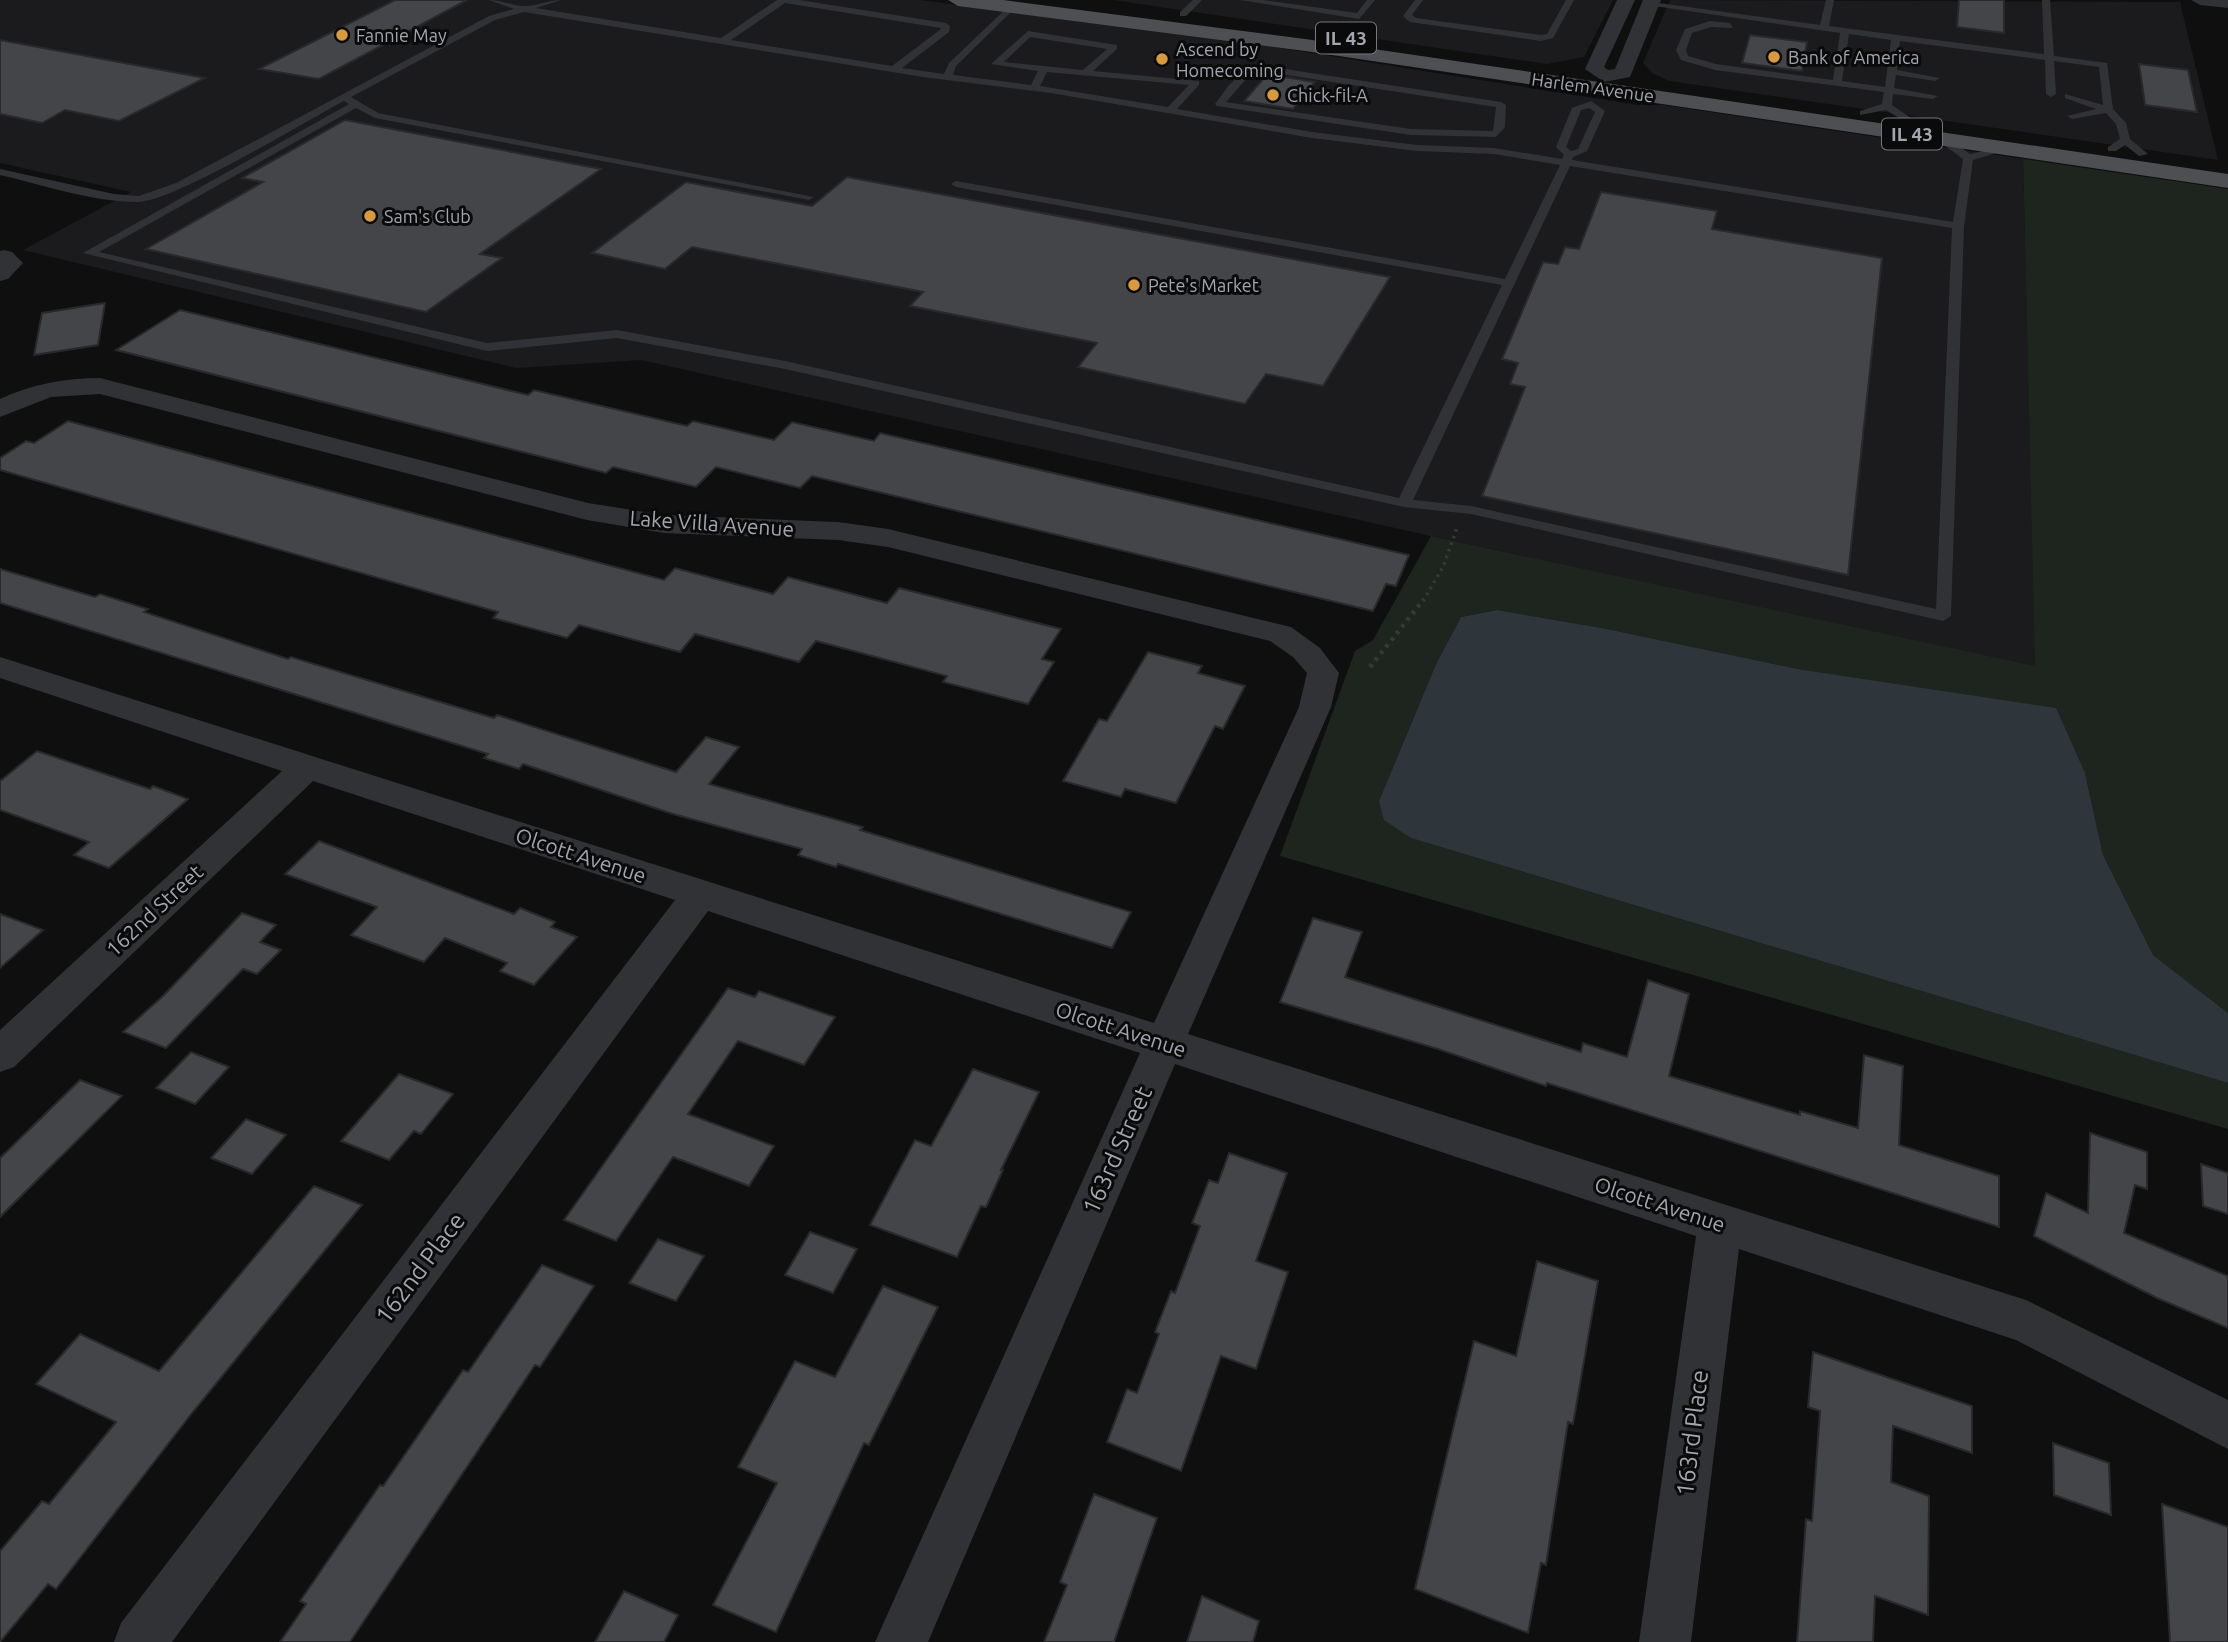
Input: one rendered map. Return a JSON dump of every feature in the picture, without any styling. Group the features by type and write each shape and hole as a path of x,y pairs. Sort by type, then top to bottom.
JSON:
{"main road":[{"name":"Harlem Avenue","path":"958,0 1305,45 2228,181"},
{"name":"Harlem Avenue","path":"1089,0 1191,7 1597,89 1864,113 2119,145 2143,154 2228,166"}],"street":[{"path":"1624,3 1594,69 1597,89 1623,73 1650,5"},
{"name":"Lake Villa Avenue","path":"0,409 29,395 64,385 100,386 587,511 664,524 838,531 888,538 1280,634 1301,645 1314,659"},
{"name":"163rd Street","path":"901,1642 1315,707 1323,673 1314,659"},
{"name":"Olcott Avenue","path":"0,667 2026,1322 2228,1426"},
{"name":"162nd Street","path":"0,1055 309,765"},
{"name":"162nd Place","path":"140,1642 700,894"},
{"name":"163rd Place","path":"1665,1642 1720,1223"}],"lane":[{"path":"493,0 523,9 1324,136 1417,148 1494,151 1567,159 1958,226"},
{"path":"0,172 114,197 140,199 180,185 492,18 557,0"},
{"path":"723,41 782,0 946,26 946,30 894,69"},
{"path":"1244,0 1359,16 1371,0"},
{"path":"1419,0 1407,16 1413,20 1541,38 1550,36 1570,0"},
{"path":"1825,28 1830,0"},
{"path":"2046,0 2051,93"},
{"path":"1624,3 1825,28 1844,36"},
{"path":"948,76 952,65 1012,7"},
{"path":"1933,96 1715,67 1684,58 1681,50 1688,31 1710,24 1844,36 1896,37 2104,65 2108,110"},
{"path":"1085,73 1114,47 1028,34 996,64 1085,73 1196,83 1170,111"},
{"path":"1837,84 1844,36"},
{"path":"1887,106 1896,37"},
{"path":"1252,67 1501,105 1500,127 1496,134 1411,132 1220,104 1252,67"},
{"path":"1034,88 1044,69"},
{"path":"1892,72 1935,78"},
{"path":"1567,159 1561,147 1577,108 1597,89"},
{"path":"1404,503 1567,159 1582,151 1600,111 1597,89"},
{"path":"2068,96 2108,110 2121,123 2119,145"},
{"path":"344,97 375,115 808,197"},
{"path":"356,104 89,253 487,347 617,334 785,365 1404,503 1462,509 1943,616 1958,226 1968,158"},
{"path":"1864,113 1887,106"},
{"path":"1887,106 1907,120"},
{"path":"2072,116 2108,110"},
{"path":"1942,139 1968,158"},
{"path":"1968,158 2002,148"},
{"path":"956,184 1510,283"}],"path":[{"path":"1370,667 1423,605 1450,558 1462,509"}],"shaded area":[{"path":"0,0 920,0 1223,39 1637,105 1663,105 2023,159 2036,667 641,360 516,368 23,250 131,192 0,163"},
{"path":"1113,0 1613,0 1584,57 1547,64"},
{"path":"1670,0 2180,2 2218,160 1669,81 1652,73 1643,63"},
{"path":"2023,159 2228,189 2228,1013 2153,955 2103,855 2085,773 1803,670 1602,628 1497,610 1461,617 1436,664 1379,801 1411,838 2228,1083 2228,1129 1280,856 1355,651 1373,640 1431,536 2035,666"},
{"path":"1497,610 1602,628 1803,670 2056,708 2085,773 2103,855 2153,955 2228,1013 2228,1083 1411,838 1384,820 1379,801 1436,664 1461,617"}],"building":[{"path":"395,0 467,0 319,79 259,69"},
{"path":"1959,0 2004,0 2004,33 1957,27"},
{"name":"Bank of America","path":"1750,35 1807,42 1802,71 1742,63"},
{"path":"0,40 205,78 119,121 65,110 42,123 0,114"},
{"path":"2139,64 2188,70 2197,112 2145,105"},
{"name":"Chick-fil-A","path":"1272,75 1315,82 1293,109 1244,101 1264,78"},
{"name":"Sam's Club","path":"345,120 601,169 480,254 502,258 426,312 146,249 263,182 242,178"},
{"name":"Pete's Market","path":"847,177 1390,277 1323,386 1266,374 1245,404 1078,367 1097,343 910,306 923,292 692,247 665,269 592,253 686,182 812,206"},
{"path":"1601,192 1717,211 1712,229 1882,258 1848,575 1482,496 1525,387 1510,384 1518,363 1502,359 1543,262 1558,264 1565,247 1579,249"},
{"path":"105,303 98,345 34,355 42,313"},
{"path":"180,310 528,395 534,390 687,426 693,421 774,440 792,422 874,441 880,433 1409,555 1396,586 1386,584 1373,611 812,476 800,488 716,467 696,487 613,467 606,473 116,350"},
{"path":"68,421 664,580 675,568 773,594 788,577 887,603 899,588 1061,629 1042,659 1054,662 1028,704 943,682 947,676 816,641 799,662 695,634 680,652 579,625 567,638 493,618 498,612 0,470 0,458 26,441 34,443"},
{"path":"0,569 95,597 100,594 148,609 144,612 288,659 291,657 494,718 497,715 676,772 706,737 739,747 709,784 863,827 860,830 1131,912 1112,948 838,864 836,867 798,855 802,849 673,814 523,764 519,769 484,758 488,754 0,603"},
{"path":"1148,652 1202,666 1198,673 1245,686 1223,729 1215,726 1176,803 1125,789 1121,797 1063,781 1099,719 1107,721"},
{"path":"37,751 188,799 109,868 74,855 89,842 0,810 0,781"},
{"path":"319,841 514,914 520,908 555,922 551,927 577,937 534,985 500,971 507,963 445,938 424,962 351,935 377,907 285,874"},
{"path":"242,913 276,925 260,942 281,950 257,974 243,969 166,1048 123,1032 164,995"},
{"path":"0,914 43,930 0,968"},
{"path":"1313,918 1362,932 1345,977 1581,1052 1583,1043 1627,1057 1648,980 1689,994 1669,1076 1800,1115 1800,1111 1858,1128 1864,1055 1903,1066 1899,1145 1999,1176 1999,1227 1547,1083 1546,1086 1438,1049 1280,1002"},
{"path":"728,988 755,997 759,991 835,1017 804,1065 738,1041 688,1114 774,1146 749,1186 673,1157 616,1241 564,1220"},
{"path":"191,1052 229,1067 195,1104 156,1088"},
{"path":"973,1069 1039,1092 986,1207 981,1206 957,1257 870,1225 915,1140 931,1146"},
{"path":"399,1074 453,1094 421,1134 414,1131 389,1160 341,1141"},
{"path":"80,1080 122,1096 0,1217 0,1158"},
{"path":"246,1119 286,1135 252,1174 211,1158"},
{"path":"2090,1133 2147,1152 2147,1189 2135,1185 2124,1233 2228,1276 2228,1328 2157,1298 2034,1236 2046,1193 2088,1213"},
{"path":"1229,1153 1287,1173 1256,1261 1288,1272 1256,1369 1221,1356 1181,1471 1107,1442 1127,1389 1137,1393 1159,1334 1155,1332 1171,1291 1175,1293 1200,1226 1192,1223 1209,1180 1218,1183"},
{"path":"2201,1164 2228,1173 2228,1214 2203,1206"},
{"path":"314,1186 362,1205 192,1413 56,1589 48,1584 0,1642 0,1551 42,1501 49,1504 116,1422 36,1384 80,1334 159,1371"},
{"path":"810,1232 857,1249 833,1293 785,1275"},
{"path":"658,1239 704,1256 676,1301 629,1283"},
{"path":"1537,1261 1598,1281 1573,1424 1568,1422 1546,1565 1541,1563 1528,1633 1415,1589 1474,1341 1516,1356"},
{"path":"542,1265 594,1286 540,1367 535,1365 350,1642 280,1642 306,1604 300,1601 380,1485 383,1486 463,1370 468,1372"},
{"path":"883,1286 938,1307 869,1445 864,1443 776,1632 713,1605 777,1483 738,1467 795,1361 835,1377"},
{"path":"1813,1352 1972,1406 1972,1453 1893,1426 1891,1482 1929,1496 1928,1615 1875,1596 1873,1642 1797,1642 1806,1519 1812,1521 1820,1411 1808,1407"},
{"path":"2053,1443 2109,1463 2111,1515 2054,1495"},
{"path":"1094,1494 1157,1518 1114,1642 1044,1642 1067,1585 1060,1582"},
{"path":"2162,1504 2228,1527 2228,1642 2170,1642"},
{"path":"624,1591 678,1615 664,1642 595,1642"},
{"path":"1202,1596 1259,1621 1253,1642 1187,1642"}],"place":[{"name":"Fannie May","path":"342,35"},
{"name":"Bank of America","path":"1774,57"},
{"name":"Ascend by Homecoming","path":"1162,59"},
{"name":"Chick-fil-A","path":"1273,95"},
{"name":"Sam's Club","path":"370,216"},
{"name":"Pete's Market","path":"1134,285"}]}
